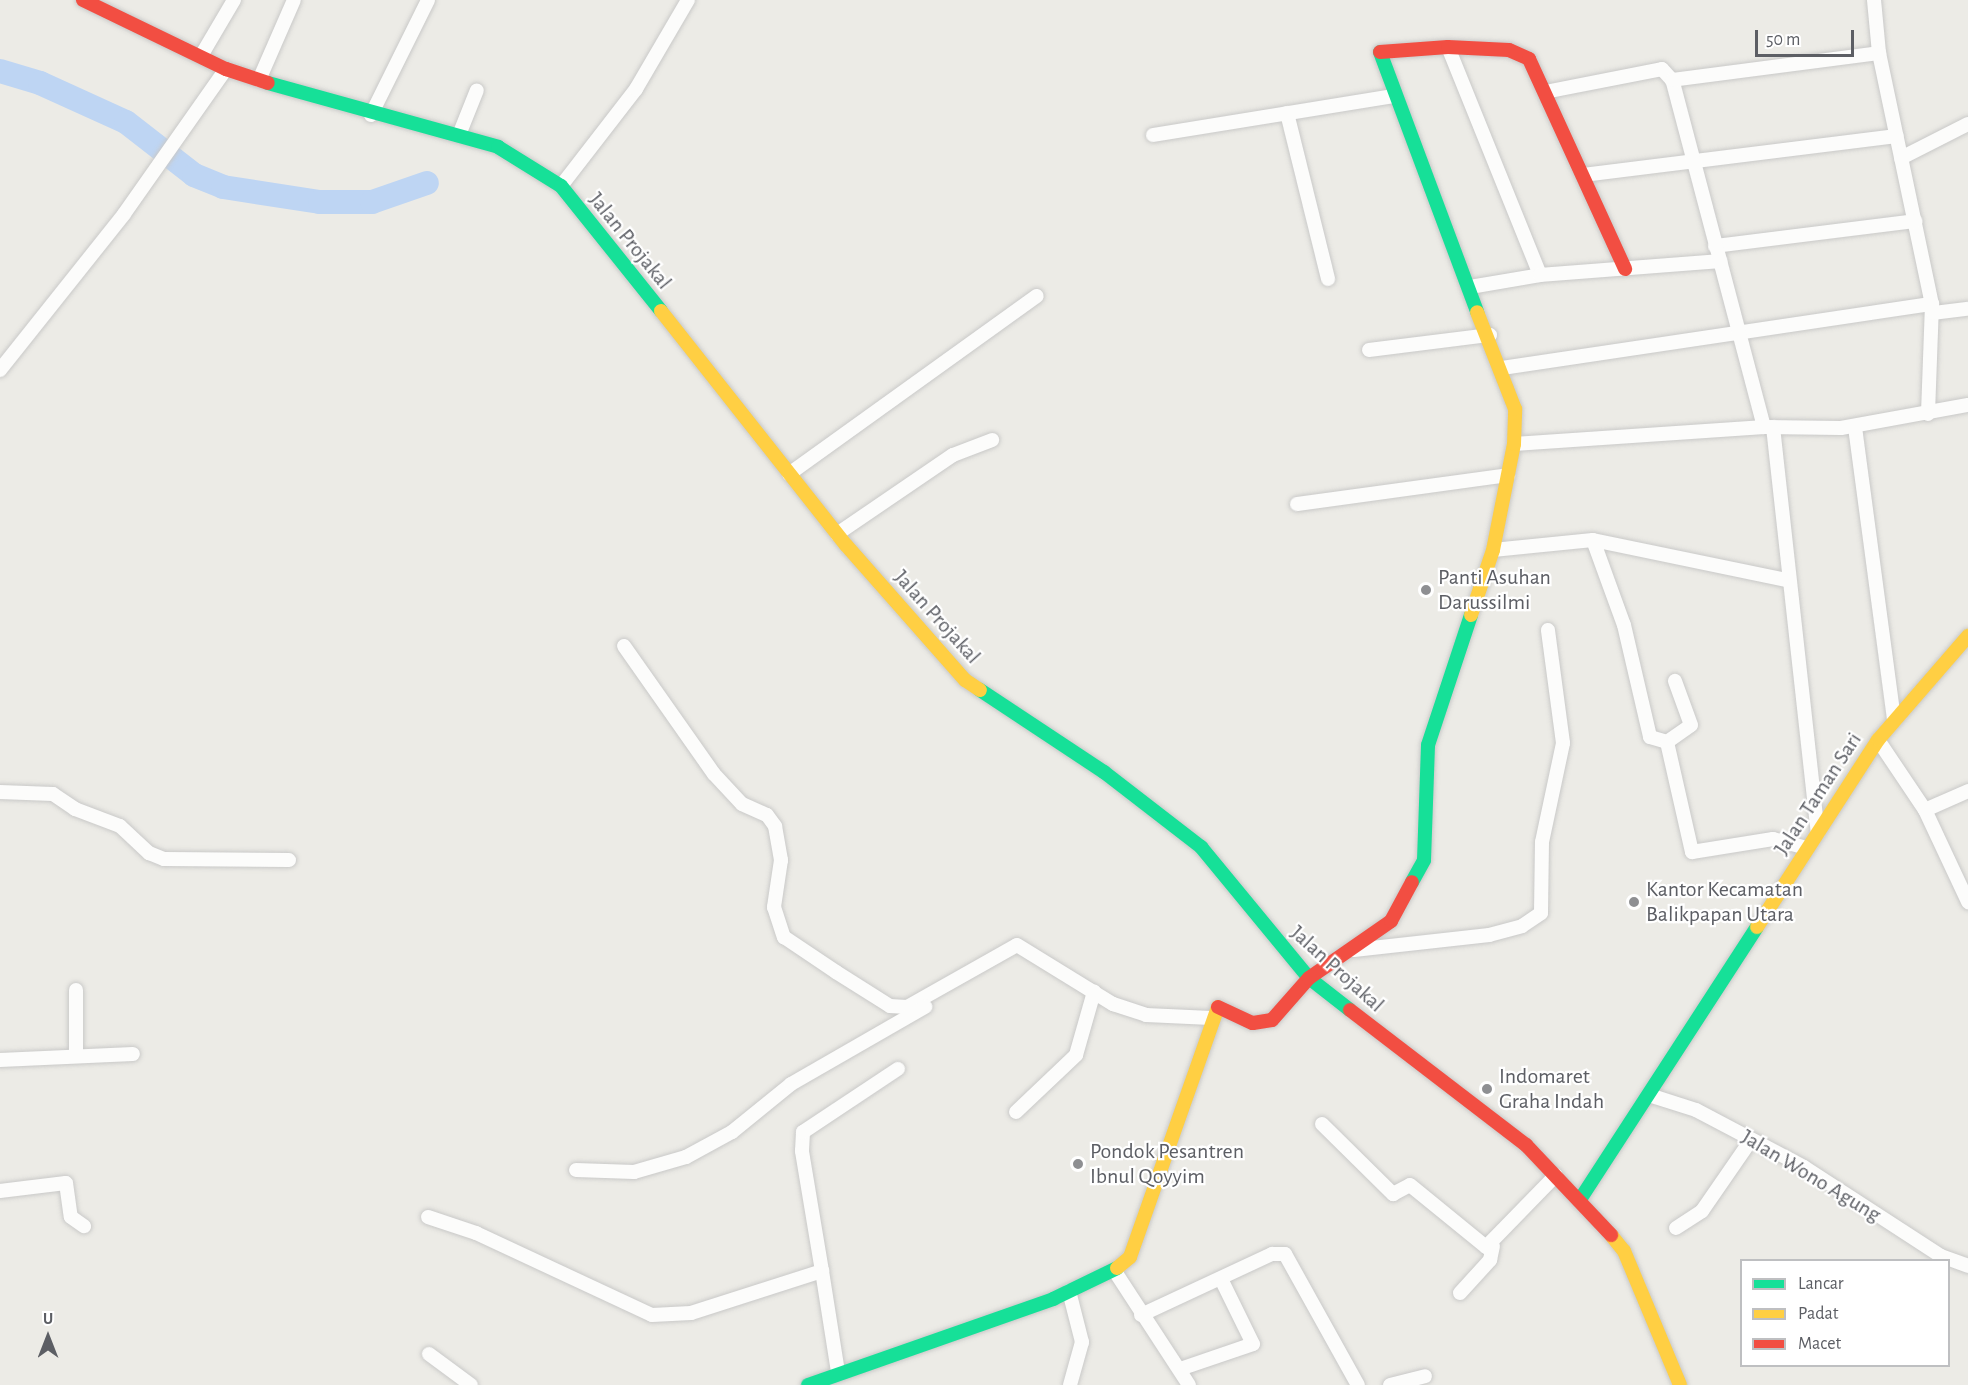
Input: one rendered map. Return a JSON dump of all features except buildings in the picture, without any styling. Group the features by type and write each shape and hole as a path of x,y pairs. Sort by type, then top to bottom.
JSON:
{"street":[{"name":"Jalan Projakal","path":"83,0 226,69 371,115 459,135 538,167 561,186 837,534 965,680 1113,779 1201,847 1269,936 1309,978 1526,1145 1581,1198 1624,1251 1678,1383"},
{"path":"201,56 234,0"},
{"path":"259,80 294,0"},
{"path":"371,115 428,0"},
{"path":"561,186 636,89 688,0"},
{"path":"1874,0 1879,53 1932,309 1928,414"},
{"path":"1448,47 1540,275"},
{"path":"807,1385 838,1372 974,1329 1069,1291 1114,1270 1138,1241 1211,1018 1219,1005 1253,1023 1272,1020 1309,978 1354,950 1391,921 1424,860 1428,745 1493,550 1514,444 1515,409 1490,335 1377,56 1380,51 1448,47 1518,52 1529,59 1625,269"},
{"path":"1672,80 1879,53"},
{"path":"0,370 162,160 226,69"},
{"path":"1545,92 1662,69 1672,80 1715,246 1769,427 1818,833"},
{"path":"459,135 477,90"},
{"path":"1153,135 1393,96"},
{"path":"1287,113 1328,279"},
{"path":"1901,158 1968,124"},
{"path":"1583,176 1897,136"},
{"path":"1715,246 1915,221"},
{"path":"1470,287 1540,275 1720,261"},
{"path":"789,474 1037,296"},
{"path":"1502,368 1932,309 1968,309"},
{"path":"1368,350 1490,335"},
{"path":"1514,444 1769,427 1855,427 1968,405"},
{"path":"1855,427 1894,720"},
{"path":"837,534 952,455 992,440"},
{"path":"1297,504 1508,475"},
{"path":"1493,550 1593,540 1787,580"},
{"path":"1593,540 1624,625 1650,737 1667,742"},
{"path":"1354,950 1489,935 1522,926 1541,913 1542,842 1563,743 1548,630"},
{"name":"Jalan Taman Sari","path":"1581,1198 1878,740 1968,636"},
{"path":"624,646 714,774 742,804 767,816 775,826 781,860 774,907 784,938 890,1006 907,1007 959,981 1017,945 1094,992 1146,1015 1211,1018"},
{"path":"1667,742 1691,725 1675,681"},
{"path":"1878,740 1924,810 1968,902"},
{"path":"1667,742 1692,852 1773,839 1806,848"},
{"path":"1924,810 1968,791"},
{"path":"0,792 53,794 75,809 120,826 149,853 164,859 289,860"},
{"path":"576,1170 633,1172 699,1150 732,1132 791,1084 948,994 959,981"},
{"path":"76,990 76,1054"},
{"path":"1016,1112 1076,1055 1094,992"},
{"path":"0,1060 76,1054 133,1054"},
{"path":"838,1372 801,1151 803,1132 898,1069"},
{"name":"Jalan Wono Agung","path":"1649,1095 1696,1110 1751,1140 1949,1259"},
{"path":"1322,1124 1393,1194 1410,1185 1480,1245 1493,1246"},
{"path":"1676,1228 1702,1211 1751,1140"},
{"path":"1460,1293 1490,1260 1493,1246 1556,1175"},
{"path":"0,1191 66,1183 71,1216 84,1226"},
{"path":"428,1217 476,1233 652,1315 691,1313 822,1271"},
{"path":"1141,1315 1222,1281 1272,1254 1285,1254 1358,1385"},
{"name":"Jalan Wono Agung","path":"1950,1259 1968,1266"},
{"path":"1114,1270 1141,1315 1189,1385"},
{"path":"1180,1369 1253,1344 1222,1281"},
{"path":"1069,1291 1082,1342 1070,1385"},
{"path":"429,1354 471,1385"},
{"path":"1399,1384 1425,1376"}],"waterway":[{"path":"0,71 40,83 126,122 194,175 223,187 320,202 372,202 427,183"}],"traffic: fast":[{"path":"1380,52 1477,312"},
{"path":"268,83 498,147 561,186 661,311"},
{"path":"1412,882 1424,860 1428,745 1471,615"},
{"path":"980,690 1104,772 1201,847 1309,978 1350,1010"},
{"path":"1581,1198 1757,927"},
{"path":"808,1385 1053,1299 1117,1268"}],"traffic: slow":[{"path":"661,311 846,545 965,680 980,690"},
{"path":"1471,615 1493,550 1514,444 1515,409 1477,312"},
{"path":"1757,927 1878,740 1968,636"},
{"path":"1117,1268 1130,1257 1218,1007"},
{"path":"1611,1235 1624,1251 1680,1385"}],"traffic: jam":[{"path":"83,0 226,69 268,83"},
{"path":"1380,52 1448,47 1509,50 1529,59 1625,269"},
{"path":"1218,1007 1253,1023 1272,1020 1309,978 1391,921 1412,882"},
{"path":"1350,1010 1526,1145 1611,1235"}],"place":[{"name":"Panti Asuhan Darussilmi","path":"1426,590"},
{"name":"Kantor Kecamatan Balikpapan Utara","path":"1634,902"},
{"name":"Indomaret Graha Indah","path":"1487,1089"},
{"name":"Pondok Pesantren Ibnul Qoyyim","path":"1078,1164"}]}
